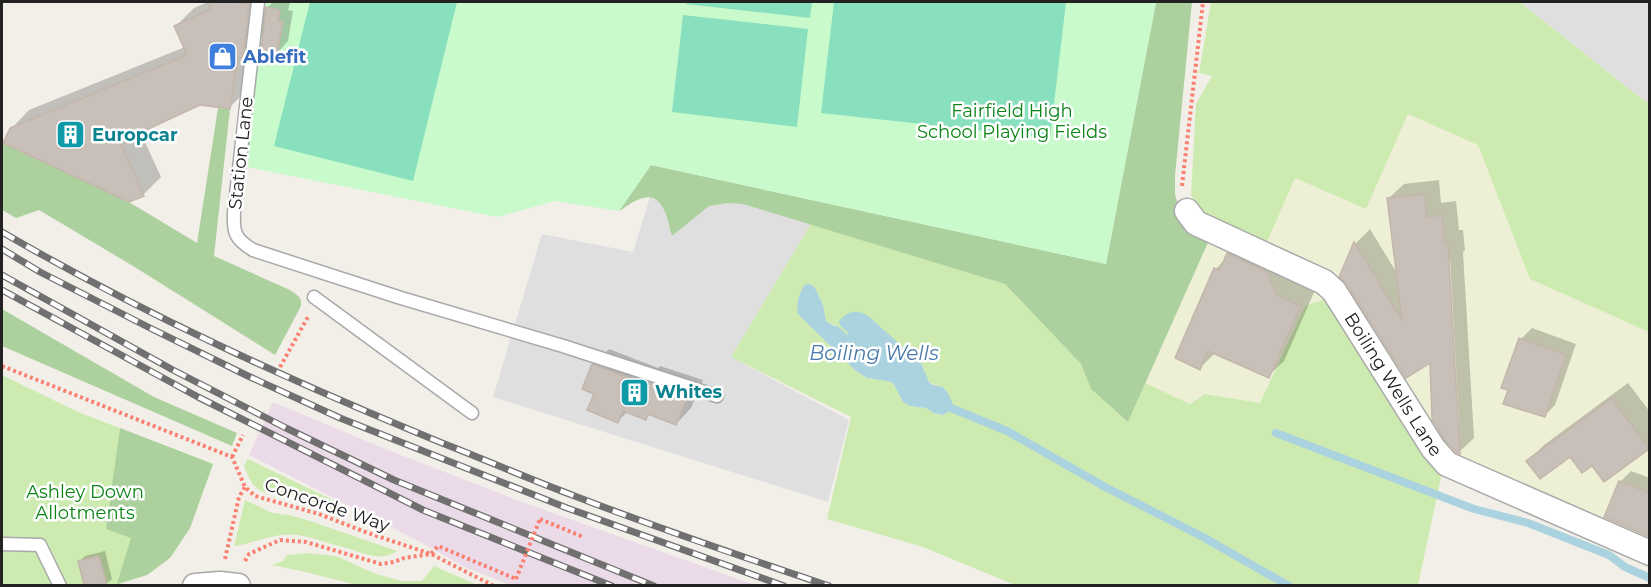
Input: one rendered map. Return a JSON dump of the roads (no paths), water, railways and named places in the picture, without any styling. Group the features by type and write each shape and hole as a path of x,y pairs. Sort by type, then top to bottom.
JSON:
{"street":[{"name":"Boiling Wells Lane","path":"1187,211 1196,223 1324,282 1334,291 1433,448 1448,464 1650,553"},
{"path":"195,585 234,585"}],"lane":[{"name":"Station Lane","path":"258,2 234,230 241,242 253,250 401,298 563,346 717,396"},
{"path":"314,297 472,414"},
{"path":"2,543 40,546 60,585"}],"water":[{"name":"Boiling Wells","path":"810,284 815,288 823,305 826,321 839,327 847,335 848,333 840,325 839,321 842,318 855,312 867,315 921,363 929,382 943,387 949,395 953,405 948,412 943,415 926,408 910,406 903,402 893,383 867,378 855,370 798,314 801,292 804,285"}],"waterway":[{"path":"951,408 1007,431 1105,487 1203,537 1289,586"},
{"path":"1276,433 1474,509 1528,523 1609,555 1625,567 1650,578"}],"railway":[{"path":"2,232 109,291 218,345 386,419 540,483 700,542 829,586"},
{"path":"2,249 40,272 150,328 340,418 567,508 784,586"},
{"path":"2,275 173,370 394,480 654,586"},
{"path":"2,290 198,397 423,510 612,586"}],"place":[{"name":"Ablefit","path":"222,57"},
{"name":"Europcar","path":"71,135"},
{"name":"Whites","path":"634,392"}],"park label":[{"name":"Fairfield High School Playing Fields","path":"1012,121"},
{"name":"Ashley Down Allotments","path":"85,502"}]}
